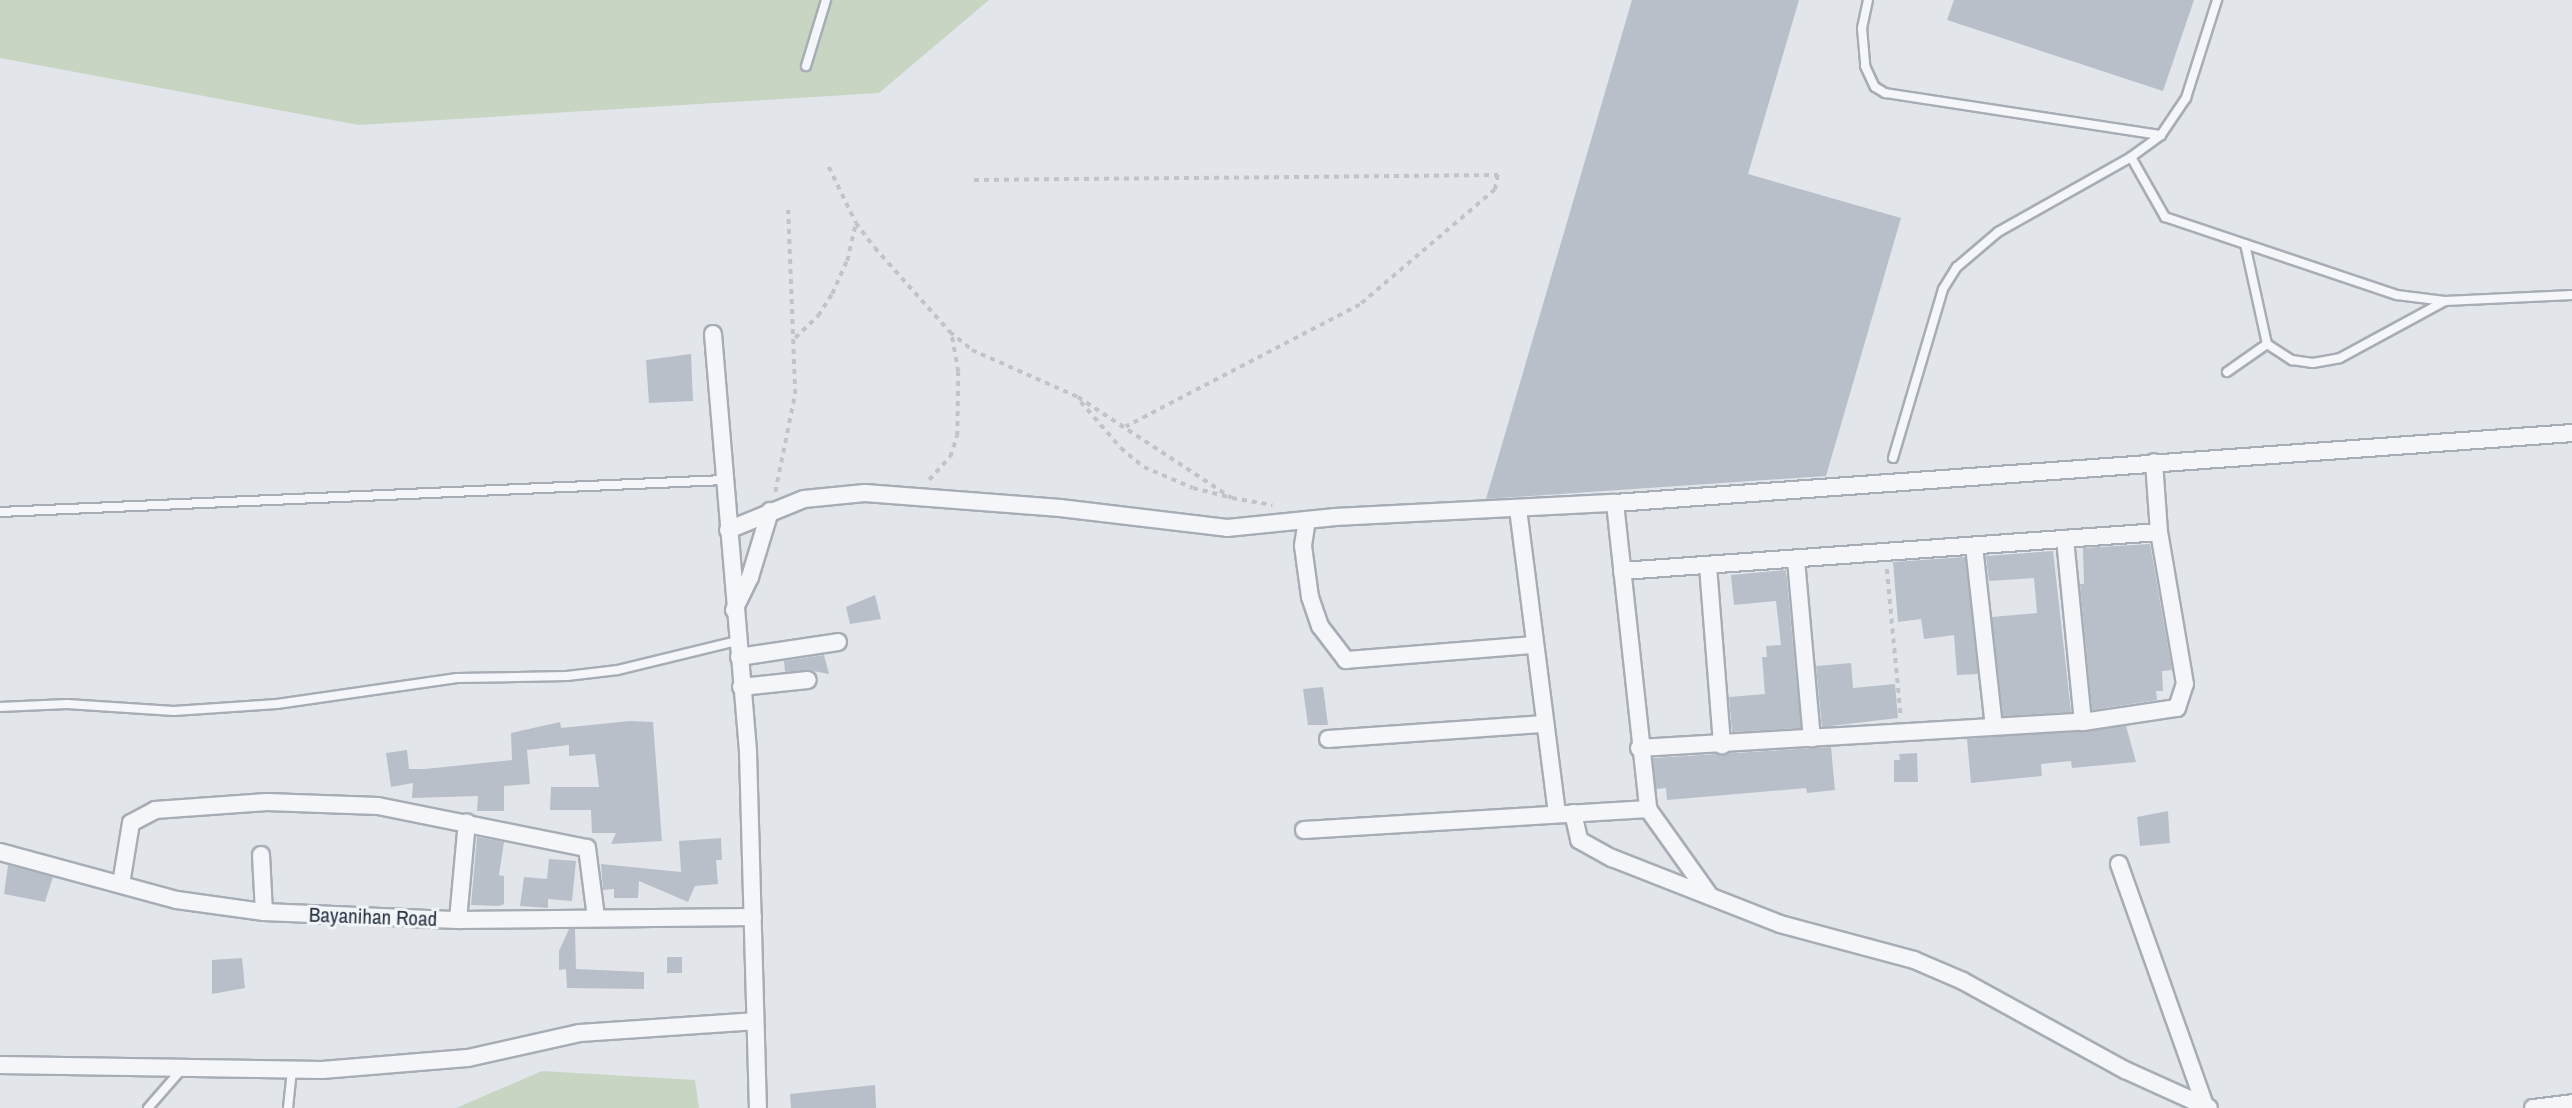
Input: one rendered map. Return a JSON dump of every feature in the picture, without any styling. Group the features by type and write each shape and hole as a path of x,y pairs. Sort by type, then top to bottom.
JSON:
{"street":[{"path":"713,334 741,687 753,917 758,1108"},
{"path":"727,530 770,511 833,494 908,494 1060,508 1197,527 1251,527 1307,520 1615,503 2572,433"},
{"path":"1639,748 1722,745 1902,730 2083,722 2160,713 2177,708 2183,702 2185,684 2159,532 2154,462"},
{"path":"1615,503 1639,748 1648,809 1707,893"},
{"path":"1518,509 1532,645 1544,724 1565,813 1583,844 1780,924 1914,960 1963,981 2125,1070 2207,1107"},
{"path":"734,610 750,577 770,511"},
{"path":"1307,520 1304,554 1310,597 1320,626 1346,660 1532,645"},
{"path":"1622,571 2159,532"},
{"path":"2065,539 2083,722"},
{"path":"1974,546 1994,726"},
{"path":"1796,560 1812,738"},
{"path":"1708,566 1722,745"},
{"path":"738,649 838,642"},
{"path":"741,687 808,680"},
{"path":"1328,739 1544,724"},
{"path":"121,884 131,823 155,810 299,802 378,806 587,848 596,917"},
{"path":"1304,830 1648,809"},
{"path":"458,920 467,822"},
{"name":"Bayanihan Road","path":"0,852 177,900 264,912 458,920 753,917"},
{"path":"261,855 264,912"},
{"path":"2119,864 2207,1107"},
{"path":"0,1065 292,1071 468,1058 580,1033 754,1021"},
{"path":"2533,1108 2572,1103"}],"lane":[{"path":"806,66 826,0"},
{"path":"1868,0 1862,29 1865,66 1875,88 1885,93 2161,135"},
{"path":"1893,457 1944,289 1957,267 1998,232 2131,157 2161,135 2186,98 2217,0"},
{"path":"2131,157 2165,217 2397,295 2445,301 2572,295"},
{"path":"2245,244 2267,344 2292,360 2313,363 2340,358 2445,301"},
{"path":"2227,372 2267,344"},
{"path":"0,512 724,480"},
{"path":"0,707 67,704 174,711 277,704 457,678 605,671 738,649"},
{"path":"148,1108 181,1070"},
{"path":"288,1108 292,1071"}],"path":[{"path":"829,167 856,223 950,332 972,350 1078,397 1232,498"},
{"path":"974,180 1497,175 1495,190 1360,305 1126,427"},
{"path":"770,511 792,415 795,338 788,210"},
{"path":"795,338 818,316 832,295 847,261 856,223"},
{"path":"908,494 936,475 950,457 957,436 958,372 950,332"},
{"path":"1078,397 1121,448 1144,467 1193,488 1275,505"},
{"path":"1885,550 1902,730"}],"green space":[{"path":"0,0 989,0 879,93 359,125 0,58"},
{"path":"542,1071 695,1080 699,1108 456,1108"}],"building":[{"path":"1632,0 1799,0 1748,174 1901,218 1826,476 1486,499"},
{"path":"1954,0 2194,0 2163,91 1947,20"},
{"path":"691,354 693,401 649,403 646,360"},
{"path":"2150,544 2172,670 2162,671 2163,691 2156,691 2157,700 2092,710 2080,584 2084,584 2083,548"},
{"path":"2053,551 2071,712 2003,716 1992,617 2037,613 2034,578 1989,581 1986,556"},
{"path":"1965,557 1978,674 1957,675 1954,635 1924,639 1921,619 1898,622 1893,562"},
{"path":"1786,570 1801,728 1732,732 1729,697 1765,694 1762,657 1767,657 1766,646 1781,645 1776,601 1734,605 1731,575"},
{"path":"875,595 881,619 850,624 846,607"},
{"path":"824,655 829,674 808,670 785,672 784,661"},
{"path":"1851,663 1853,688 1895,684 1898,718 1822,727 1816,666"},
{"path":"1323,687 1328,725 1308,725 1303,689"},
{"path":"630,721 653,722 662,841 611,844 616,833 592,833 591,810 550,810 551,787 599,787 595,754 569,756 569,745 527,750 530,784 504,786 504,811 477,811 478,796 412,798 413,783 391,787 386,753 407,750 409,769 512,760 511,733 560,722 561,728"},
{"path":"2126,726 2136,762 2072,768 2071,761 2041,764 2042,776 1971,783 1967,739"},
{"path":"1831,747 1835,790 1807,793 1806,788 1667,800 1666,788 1656,789 1653,758"},
{"path":"1917,753 1918,782 1894,782 1894,760 1900,760 1899,754"},
{"path":"2168,811 2170,843 2140,846 2137,817"},
{"path":"477,837 504,842 499,875 504,876 504,904 499,906 471,905"},
{"path":"721,838 722,860 716,860 718,884 695,886 688,902 639,881 638,898 614,898 614,889 603,890 601,864 681,872 679,841"},
{"path":"549,859 576,861 572,901 548,899 548,908 520,906 524,877 547,879"},
{"path":"8,865 53,877 45,902 4,894"},
{"path":"569,929 575,929 576,969 644,972 644,989 567,988 566,969 559,970 559,951"},
{"path":"667,957 682,957 682,973 667,973"},
{"path":"242,958 245,988 212,994 212,960"},
{"path":"875,1085 876,1108 791,1108 790,1094"}]}
